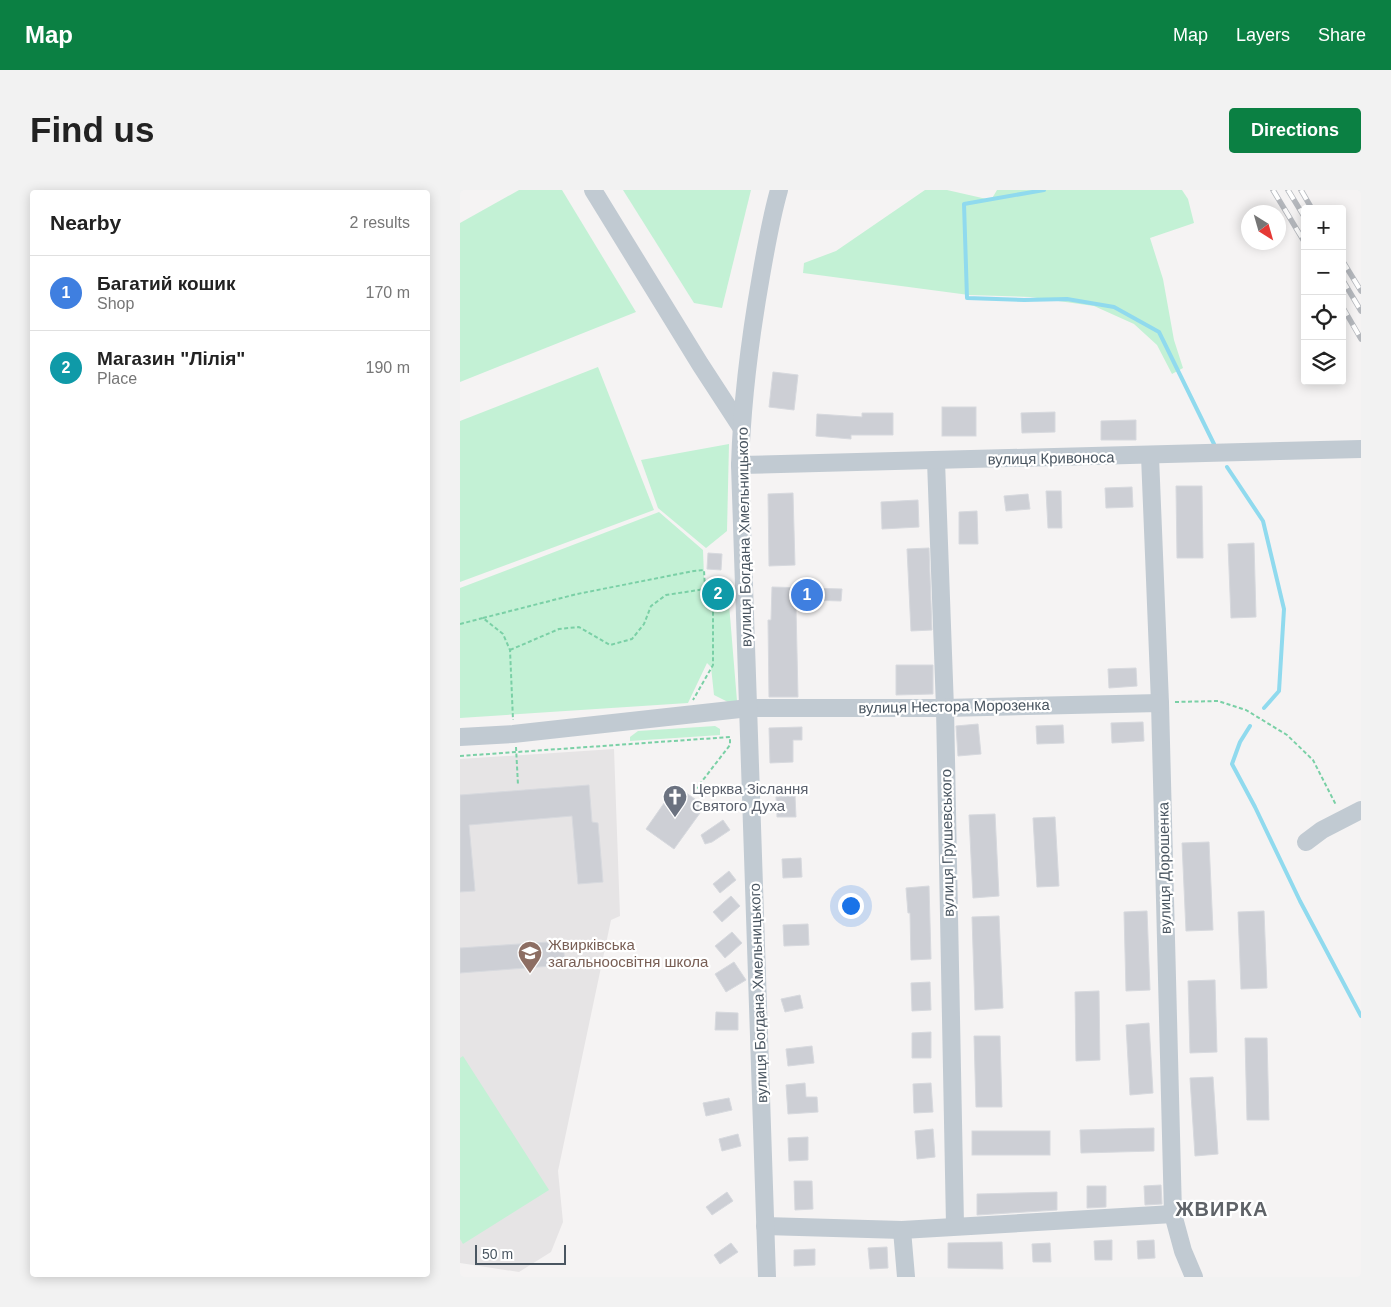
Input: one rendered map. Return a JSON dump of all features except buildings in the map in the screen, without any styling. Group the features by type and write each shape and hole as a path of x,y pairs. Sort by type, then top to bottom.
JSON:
{"street":[{"path":"593,190 741,427"},
{"name":"вулиця Богдана Хмельницького","path":"767,1277 740,465 741,427 752,330 772,213 779,190"},
{"name":"вулиця Кривоноса","path":"740,465 1150,456 1361,449"},
{"name":"вулиця Дорошенка","path":"1150,456 1160,703 1173,1214 1183,1251 1194,1277"},
{"name":"вулиця Грушевського","path":"936,461 945,708 955,1225"},
{"name":"вулиця Нестора Морозенка","path":"749,708 945,708 1160,703"},
{"path":"460,737 513,734 749,708"},
{"path":"1306,842 1344,818 1361,810"},
{"path":"765,1226 902,1230 955,1225 1173,1214"},
{"path":"902,1230 906,1277"}],"path":[{"path":"460,624 577,594 704,570 705,589 713,604 713,665"},
{"path":"510,650 559,629 579,627 610,644 632,639 644,624 651,606 666,595 705,589"},
{"path":"483,618 503,634 510,650 511,676"},
{"path":"1160,703 1218,701 1246,710 1287,735 1313,760 1335,805 1344,818"},
{"path":"460,756 730,737 730,744 696,789"}],"shaded area":[{"name":"Жвирківська загальноосвітня школа","path":"614,749 620,916 611,920 558,1171 563,1222 551,1252 519,1272 460,1263 460,759"}],"green space":[{"path":"519,190 562,190 636,312 460,382 460,223"},
{"path":"623,190 751,190 722,308 694,303"},
{"path":"925,190 947,190 991,200 997,190 1182,190 1188,199 1194,223 1150,238 1163,279 1174,340 1183,368 1172,374 1157,345 1134,324 1094,306 1030,297 969,295 803,273 804,263 836,251"},
{"path":"598,367 654,510 460,582 460,421"},
{"path":"729,444 727,531 706,548 658,508 641,460"},
{"path":"659,512 703,550 705,604 729,604 737,701 728,702 714,695 711,667 707,663 688,703 460,718 460,588"},
{"path":"715,726 720,729 720,735 630,741 630,737 638,731"},
{"path":"463,1056 549,1190 463,1244 460,1239 460,1058"}],"waterway":[{"path":"1044,190 964,204 967,298 1067,299 1114,307 1159,332 1214,444"},
{"path":"1227,467 1263,521 1284,609 1279,691 1264,708"},
{"path":"1250,726 1240,742 1232,764 1300,901 1361,1016"}],"railway":[{"path":"1273,190 1301,236"},
{"path":"1288,190 1301,211"},
{"path":"1301,190 1310,205"},
{"path":"1346,267 1361,291"},
{"path":"1346,286 1361,311"},
{"path":"1346,313 1361,339"}],"place":[{"name":"Магазин \"Лілія\"","path":"718,594"},
{"name":"Багатий кошик","path":"807,595"},
{"name":"Церква Зіслання Святого Духа","path":"675,818"},
{"name":"Жвирківська загальноосвітня школа","path":"530,974"}],"district":[{"name":"ЖВИРКА","path":"1222,1209"}]}
